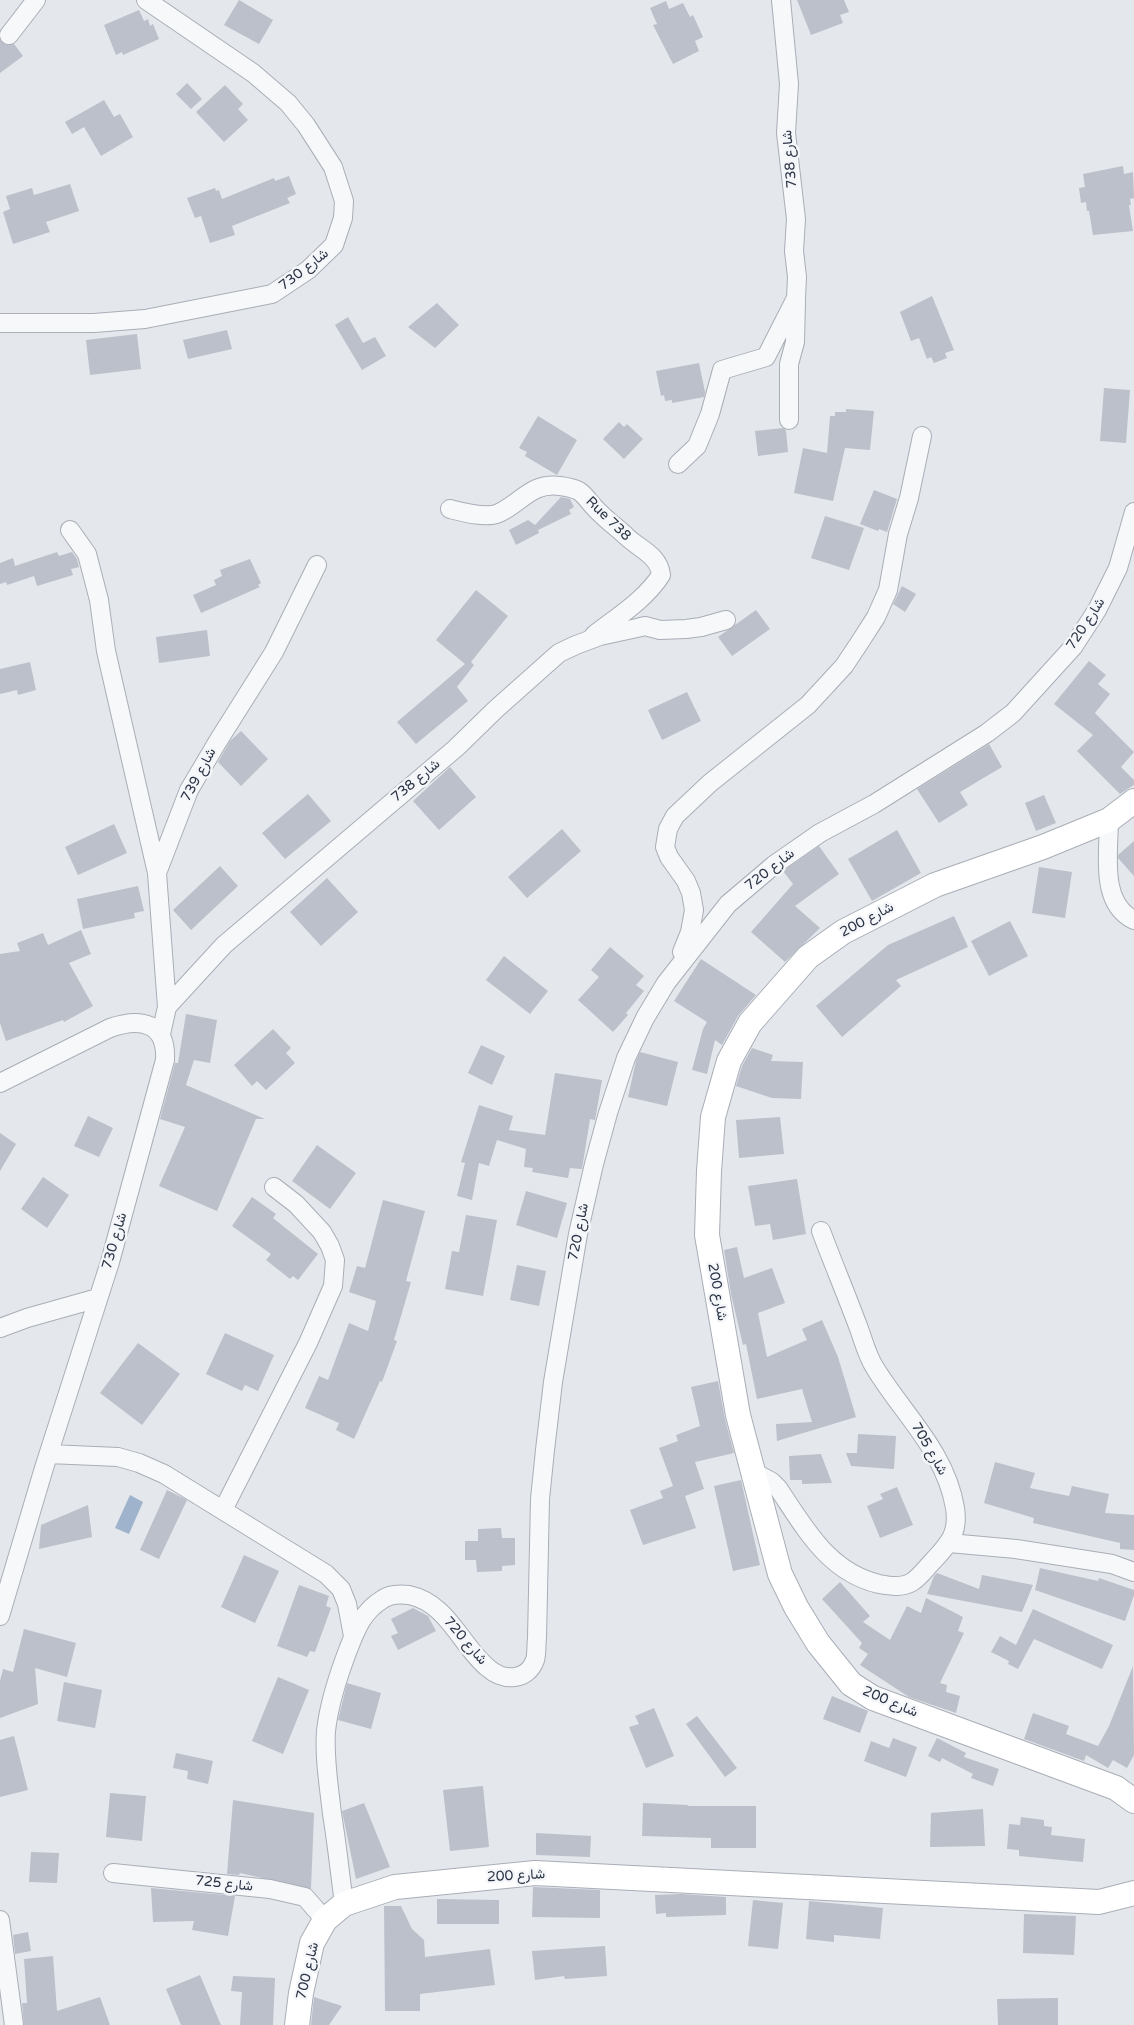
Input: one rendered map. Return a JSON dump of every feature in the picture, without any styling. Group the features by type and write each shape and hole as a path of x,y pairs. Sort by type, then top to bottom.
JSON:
{"main road":[{"name":"شارع 200","path":"1134,801 1109,820 1043,847 935,885 843,932 808,957 750,1023 729,1061 713,1117 706,1235 738,1415 780,1574 796,1607 818,1643 851,1684 873,1698 1116,1788 1134,1801"},
{"name":"شارع 200","path":"325,1920 344,1904 395,1887 535,1874 1099,1902 1134,1893"},
{"name":"شارع 700","path":"297,2025 301,1993 312,1943 325,1920"}],"street":[{"path":"10,35 36,0"},
{"name":"شارع 730","path":"0,323 94,324 145,320 272,294 308,270 334,245 343,218 344,201 333,166 306,125 288,103 253,73 146,0"},
{"name":"شارع 738","path":"678,464 697,446 710,414 722,370 766,357 796,298 798,277 794,251 796,219 786,133 789,84 781,0"},
{"path":"789,420 789,364 795,342 796,298"},
{"path":"666,983 678,962 690,932 694,910 691,893 686,881 669,857 665,847 668,829 675,816 710,783 767,739 814,699 844,666 860,642 876,617 888,590 898,534 909,498 922,436"},
{"name":"Rue 738","path":"450,510 472,514 498,514 526,494 548,484 567,487 578,490 631,542 655,559 660,567 661,575 656,582 625,611 585,641"},
{"name":"شارع 720","path":"344,1904 327,1776 326,1731 338,1677 362,1616 373,1605 386,1597 402,1594 418,1597 432,1605 487,1667 498,1676 508,1678 521,1676 528,1671 534,1660 537,1638 540,1499 545,1450 553,1382 578,1234 594,1164 626,1058 645,1018 666,983 728,904 774,865 820,833 874,804 988,733 1013,713 1073,647 1097,610 1118,568 1134,512"},
{"path":"70,530 87,554 94,581 106,651 157,873"},
{"name":"شارع 739","path":"167,1007 157,873 189,790 274,652 318,566"},
{"name":"شارع 738","path":"161,1034 167,1007 194,976 231,939 456,748 550,660 585,641 645,626 660,630 686,629 726,620"},
{"path":"1109,820 1109,884 1116,904 1124,915 1134,920"},
{"path":"0,1083 110,1028 125,1023 151,1026 161,1034"},
{"name":"شارع 730","path":"0,1616 110,1262 165,1060 166,1046 161,1034"},
{"path":"223,1510 308,1344 333,1286 335,1260 326,1239 296,1204 274,1188"},
{"name":"شارع 705","path":"821,1231 874,1367 921,1432 942,1466 955,1509 954,1534 949,1544"},
{"path":"0,1328 26,1318 98,1298"},
{"path":"49,1454 118,1457 139,1463 164,1474 326,1574 341,1588 347,1604 353,1636"},
{"path":"752,1471 772,1482 778,1488 810,1538 840,1566 856,1576 888,1586 903,1586 914,1581 949,1544 1016,1550 1112,1564 1134,1572"},
{"name":"شارع 725","path":"113,1873 270,1889 305,1897 325,1920"},
{"path":"0,1920 14,2025"}],"water":[{"path":"130,1495 143,1502 129,1534 115,1528"}],"building":[{"path":"239,0 273,20 259,44 224,25"},
{"path":"797,0 844,0 849,12 840,15 843,23 811,35"},
{"path":"666,1 669,9 683,3 690,17 693,15 703,37 695,41 699,51 673,64 653,25 657,24 650,8"},
{"path":"139,10 144,21 148,19 150,26 153,24 159,39 123,55 122,52 116,55 104,25"},
{"path":"0,40 7,45 14,44 23,56 0,73"},
{"path":"187,83 202,99 191,109 176,94"},
{"path":"225,85 243,104 238,109 248,120 224,142 196,112"},
{"path":"104,100 114,117 120,114 133,137 101,156 84,127 72,134 65,122"},
{"path":"1123,166 1124,174 1133,172 1134,198 1130,199 1131,205 1129,205 1133,231 1093,235 1086,202 1081,203 1079,188 1085,187 1083,174"},
{"path":"289,176 296,194 287,198 290,203 232,226 235,235 210,243 201,216 195,218 187,198 215,188 216,191 219,190 222,199 274,178 275,181"},
{"path":"70,184 79,211 46,222 50,232 13,244 3,212 10,209 6,196 32,188 34,195"},
{"path":"932,296 954,350 945,353 947,358 934,363 931,357 927,359 919,338 911,341 900,312"},
{"path":"437,303 459,325 435,348 408,327"},
{"path":"348,317 363,343 375,337 386,356 362,370 335,325"},
{"path":"227,330 232,349 188,359 183,340"},
{"path":"137,334 141,369 90,375 86,340"},
{"path":"699,363 705,392 704,397 672,403 672,400 665,401 664,395 661,396 656,371"},
{"path":"1104,388 1130,390 1126,443 1100,441"},
{"path":"846,409 874,411 870,450 845,448 833,501 794,493 803,448 827,453 830,416 835,416 835,412 846,412"},
{"path":"538,416 577,440 557,475 525,456 527,452 519,448"},
{"path":"619,422 624,427 627,424 643,439 624,459 603,439"},
{"path":"783,428 786,430 788,452 758,456 755,431"},
{"path":"874,490 897,499 887,532 879,529 878,531 860,524"},
{"path":"561,497 570,499 574,507 569,510 571,514 538,530 539,533 516,545 509,530 528,520 535,525"},
{"path":"825,516 864,528 849,570 811,558"},
{"path":"57,552 59,556 72,552 77,559 79,567 71,569 73,575 37,586 34,576 7,585 6,582 0,584 0,563 13,558 15,566"},
{"path":"250,559 261,583 258,585 260,587 201,613 193,595 216,585 214,580 222,576 220,570"},
{"path":"902,586 916,594 905,612 893,604"},
{"path":"476,590 508,616 471,662 474,665 457,687 468,701 416,744 397,722 465,664 436,640"},
{"path":"756,610 770,629 732,656 718,637"},
{"path":"207,630 210,656 159,663 156,637"},
{"path":"1089,661 1106,675 1098,684 1110,694 1095,713 1134,752 1121,767 1134,780 1134,785 1120,794 1077,751 1093,735 1054,704"},
{"path":"30,662 36,690 18,695 17,690 0,694 0,669"},
{"path":"687,692 701,721 662,740 648,710"},
{"path":"241,731 268,759 241,786 218,762 230,741"},
{"path":"989,744 1002,767 960,792 968,805 939,823 917,789"},
{"path":"450,767 476,797 439,830 413,801"},
{"path":"308,794 331,821 285,859 262,833"},
{"path":"1044,795 1056,823 1036,831 1025,803"},
{"path":"114,824 127,853 78,875 65,847"},
{"path":"562,829 581,851 527,898 508,877"},
{"path":"897,830 921,873 872,901 848,859"},
{"path":"1134,841 1134,876 1118,858 1118,855"},
{"path":"819,846 839,874 795,906 820,928 785,962 751,932 793,884 783,871"},
{"path":"220,866 238,886 191,930 173,910"},
{"path":"1039,867 1072,872 1065,918 1032,913"},
{"path":"327,878 358,912 321,946 290,912"},
{"path":"138,886 144,911 134,913 135,918 83,929 77,899"},
{"path":"954,916 968,947 896,980 901,986 842,1037 816,1006 888,945"},
{"path":"1010,921 1028,956 989,976 971,941"},
{"path":"81,930 91,954 69,963 93,1006 64,1022 63,1020 6,1041 0,1023 0,954 20,951 17,943 43,933 48,945"},
{"path":"610,947 644,976 636,985 644,991 626,1013 628,1015 613,1032 578,1000 599,977 591,970"},
{"path":"504,956 548,991 530,1014 486,980"},
{"path":"701,959 756,995 738,1016 722,1045 715,1040 707,1074 692,1070 703,1029 707,1022 674,1001"},
{"path":"186,1014 217,1020 210,1063 194,1060 186,1085 265,1119 256,1119 217,1211 159,1186 185,1127 160,1119 175,1063 178,1063"},
{"path":"273,1029 291,1048 286,1053 295,1063 266,1090 257,1081 252,1086 234,1065"},
{"path":"481,1045 505,1056 492,1085 468,1073"},
{"path":"752,1048 773,1055 771,1061 803,1062 801,1099 772,1098 736,1086 742,1066"},
{"path":"640,1052 678,1062 667,1106 628,1097 636,1061"},
{"path":"555,1073 602,1080 595,1120 590,1119 582,1169 570,1168 568,1178 532,1172 533,1168 524,1167 526,1149 497,1140 489,1166 479,1163 472,1200 457,1196 465,1163 461,1162 479,1105 513,1116 509,1130 545,1135"},
{"path":"88,1116 113,1128 99,1157 74,1146"},
{"path":"780,1117 784,1154 739,1158 736,1120"},
{"path":"0,1133 16,1144 0,1171"},
{"path":"317,1145 356,1173 330,1209 292,1181"},
{"path":"43,1177 69,1195 47,1228 21,1209"},
{"path":"797,1179 806,1234 773,1240 770,1224 755,1226 748,1186"},
{"path":"526,1191 567,1203 557,1238 516,1225"},
{"path":"252,1197 276,1214 273,1218 318,1254 298,1280 293,1276 290,1279 266,1260 271,1254 232,1226"},
{"path":"383,1200 425,1211 406,1281 411,1282 394,1340 397,1341 382,1382 380,1381 354,1439 336,1430 339,1423 305,1408 319,1376 328,1380 349,1323 368,1331 376,1301 349,1292 357,1266 365,1268"},
{"path":"466,1215 497,1220 483,1296 445,1289 452,1251 459,1252"},
{"path":"737,1247 744,1278 772,1268 785,1303 758,1313 767,1357 807,1340 802,1329 822,1320 838,1357 856,1417 777,1441 776,1424 812,1422 802,1389 757,1399 746,1344 743,1345 731,1294 724,1250"},
{"path":"517,1265 546,1271 539,1306 510,1300"},
{"path":"225,1333 274,1355 258,1391 245,1385 242,1391 206,1374"},
{"path":"138,1343 180,1374 142,1425 100,1393"},
{"path":"718,1381 734,1453 695,1462 704,1489 685,1496 696,1528 643,1545 630,1510 663,1498 660,1491 673,1486 659,1448 678,1441 676,1435 700,1426 691,1387"},
{"path":"858,1434 896,1436 894,1469 851,1466 846,1453 857,1453"},
{"path":"821,1454 832,1483 802,1484 802,1480 790,1480 789,1456"},
{"path":"995,1462 1035,1473 1030,1488 1069,1496 1072,1486 1109,1494 1105,1513 1134,1515 1134,1550 1120,1549 1120,1543 1033,1523 1034,1518 984,1503"},
{"path":"741,1480 760,1565 733,1571 714,1486"},
{"path":"897,1487 913,1525 880,1538 867,1506 883,1499 880,1494"},
{"path":"167,1490 187,1500 159,1559 140,1550"},
{"path":"88,1505 92,1537 39,1549 41,1525"},
{"path":"501,1528 502,1538 515,1538 515,1565 502,1566 502,1571 477,1572 476,1560 465,1560 465,1541 478,1541 478,1529"},
{"path":"244,1555 279,1571 255,1623 221,1607"},
{"path":"1040,1568 1098,1581 1099,1578 1134,1590 1125,1621 1035,1590"},
{"path":"937,1573 979,1589 982,1575 1033,1585 1022,1612 927,1594"},
{"path":"840,1582 870,1616 863,1622 890,1640 907,1606 921,1613 926,1598 963,1617 958,1631 964,1633 940,1683 947,1685 946,1692 960,1696 956,1713 909,1697 860,1665 868,1654 859,1648 862,1643 822,1599"},
{"path":"299,1585 329,1596 326,1606 331,1608 315,1652 310,1651 307,1657 277,1646"},
{"path":"413,1608 428,1616 436,1631 398,1650 391,1636 398,1633 391,1619"},
{"path":"1033,1609 1113,1645 1102,1669 1034,1639 1018,1669 1008,1664 1009,1661 991,1652 1000,1636 1016,1645"},
{"path":"24,1629 76,1643 67,1677 35,1668 38,1704 0,1718 0,1681 3,1669 13,1672"},
{"path":"1133,1666 1134,1755 1127,1768 1113,1760 1108,1768 1086,1755 1084,1761 1024,1739 1033,1713 1069,1726 1066,1734 1098,1746 1109,1726"},
{"path":"278,1677 309,1690 283,1754 252,1741"},
{"path":"64,1682 102,1690 95,1728 57,1721"},
{"path":"347,1683 381,1693 371,1729 338,1720"},
{"path":"832,1696 868,1711 860,1733 823,1719"},
{"path":"654,1708 674,1756 646,1768 629,1727 639,1724 635,1716"},
{"path":"697,1716 737,1768 725,1777 686,1724"},
{"path":"14,1736 28,1790 0,1797 0,1740"},
{"path":"893,1738 917,1747 906,1777 864,1761 871,1741 889,1748"},
{"path":"937,1738 966,1753 964,1757 999,1769 993,1786 971,1778 973,1774 942,1758 940,1762 928,1756"},
{"path":"176,1753 213,1761 208,1784 187,1779 188,1771 173,1768"},
{"path":"483,1786 489,1847 450,1851 443,1790"},
{"path":"110,1793 146,1796 142,1841 106,1837"},
{"path":"233,1800 314,1813 311,1889 240,1873 239,1875 227,1874"},
{"path":"364,1803 390,1867 356,1879 342,1811"},
{"path":"643,1803 689,1805 687,1806 756,1806 756,1848 711,1848 711,1838 642,1836"},
{"path":"983,1809 985,1846 930,1847 931,1813"},
{"path":"1021,1817 1044,1820 1044,1826 1052,1827 1051,1835 1085,1839 1083,1862 1019,1856 1019,1850 1007,1849 1009,1824 1020,1825"},
{"path":"536,1833 591,1836 590,1857 536,1855"},
{"path":"31,1852 59,1853 57,1883 29,1882"},
{"path":"533,1887 600,1890 600,1918 532,1917"},
{"path":"151,1888 235,1896 228,1936 192,1930 194,1921 153,1922"},
{"path":"681,1894 726,1897 726,1915 666,1917 666,1913 656,1914 655,1895"},
{"path":"437,1899 499,1900 499,1924 437,1924"},
{"path":"753,1900 783,1903 778,1949 748,1946"},
{"path":"809,1901 883,1908 880,1939 834,1935 834,1942 806,1939"},
{"path":"384,1906 401,1906 412,1929 424,1940 425,1957 490,1949 495,1985 420,1994 420,2011 385,2011"},
{"path":"1024,1914 1076,1916 1074,1955 1023,1953"},
{"path":"28,1932 31,1951 15,1954 13,1935"},
{"path":"605,1946 607,1976 565,1979 564,1976 535,1980 532,1951"},
{"path":"53,1956 57,2011 100,1997 110,2025 24,2025 22,2003 27,2003 24,1959"},
{"path":"200,1975 221,2025 181,2025 166,1989"},
{"path":"233,1976 275,1978 273,2025 240,2025 242,1992 231,1991"},
{"path":"314,1997 342,2006 329,2025 311,2025"},
{"path":"1058,1998 1058,2025 998,2025 997,1999"}]}
